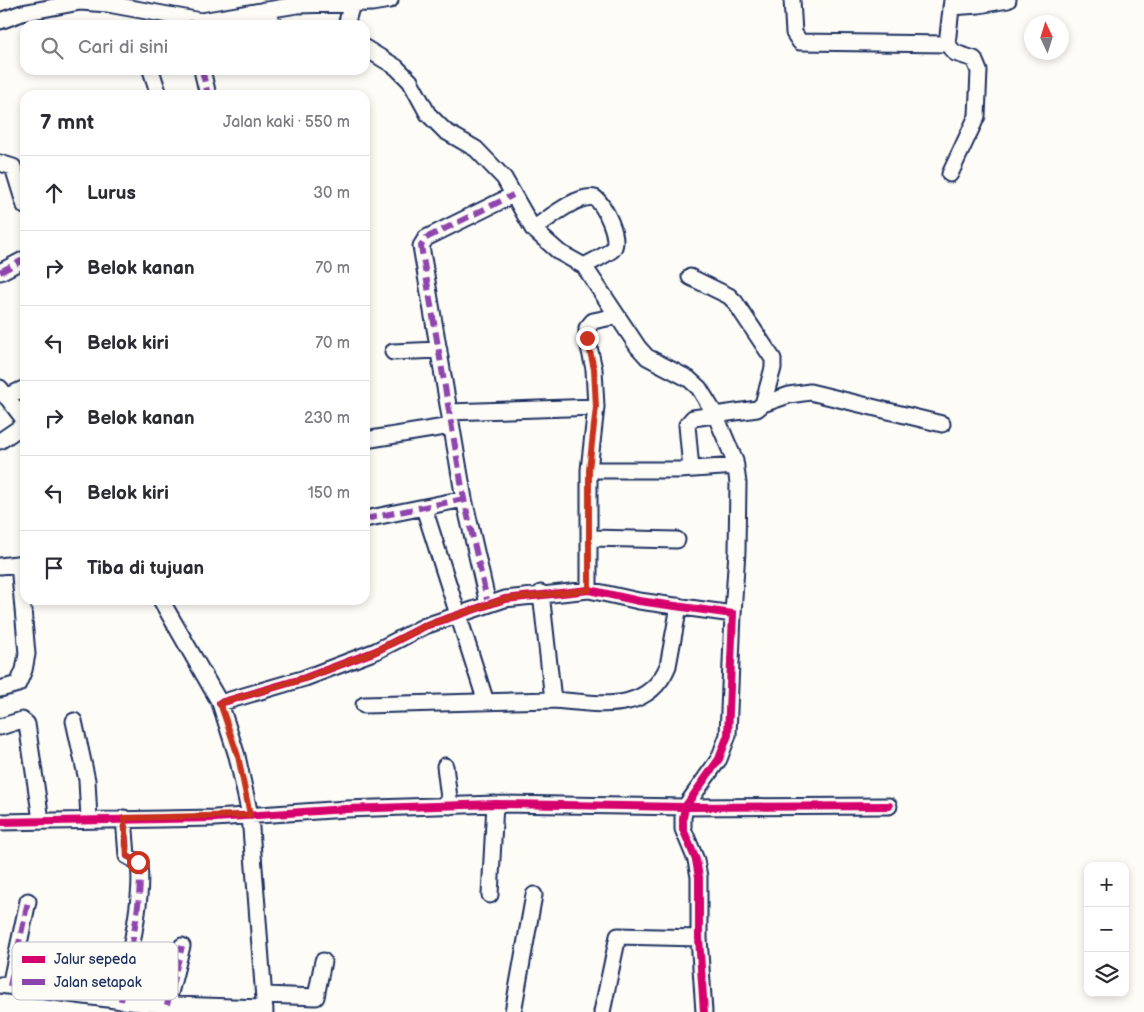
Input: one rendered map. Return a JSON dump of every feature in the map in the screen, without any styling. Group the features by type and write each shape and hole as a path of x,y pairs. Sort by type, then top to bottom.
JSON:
{"street":[{"path":"207,20 297,2 352,4 390,0"},
{"path":"792,0 794,33 800,42 948,44"},
{"path":"950,174 977,116 979,71 974,58 955,53 948,44 951,3 979,5 1008,0"},
{"path":"0,21 22,13 77,1 108,4 152,19 165,20"},
{"path":"347,20 352,4"},
{"path":"264,10 271,20"},
{"path":"370,51 396,67 410,81 428,114 445,131 476,149 504,178 510,197 533,229 559,252 584,266 647,357 689,379 699,388 715,414 736,466 738,483 737,541 728,734 714,769 685,807 683,829 696,860 699,877 699,938 704,1012"},
{"path":"153,75 157,90"},
{"path":"203,75 207,90"},
{"path":"0,163 13,167 20,190"},
{"path":"488,604 464,499 421,246 426,238 510,197"},
{"path":"533,229 561,209 582,199 595,198 601,202 614,232 615,244 612,249 584,266"},
{"path":"0,272 20,262"},
{"path":"690,277 729,296 769,351 773,368 762,404"},
{"path":"589,590 589,470 596,407 594,369 587,338 587,328 593,321 617,316"},
{"path":"393,352 439,350"},
{"path":"20,389 3,393 20,415"},
{"path":"691,469 687,425 693,418 753,411 762,404 789,395 810,392 942,424"},
{"path":"370,439 450,419 596,407"},
{"path":"0,440 20,426"},
{"path":"589,470 691,469 736,466"},
{"path":"370,518 464,499"},
{"path":"424,508 456,615 486,702"},
{"path":"590,538 677,540"},
{"path":"0,566 20,563"},
{"path":"220,703 321,673 376,651 425,626 505,599 541,593 589,590 639,600 733,614"},
{"path":"541,593 553,700"},
{"path":"0,688 18,684 26,663 24,605"},
{"path":"164,605 220,703 238,756 250,815 265,1005"},
{"path":"364,705 553,700 616,705 627,703 645,694 665,674 679,606"},
{"path":"0,727 22,720 27,724 41,820"},
{"path":"74,721 87,780 89,819"},
{"path":"445,766 450,806"},
{"path":"490,895 495,804"},
{"path":"0,822 250,815 495,804 685,807 889,806"},
{"path":"124,818 127,856 138,862 140,870 139,898 131,942"},
{"path":"513,1012 534,895"},
{"path":"17,942 28,901"},
{"path":"602,1012 619,935 699,938"},
{"path":"178,962 182,946"},
{"path":"5,985 12,959"},
{"path":"113,1000 167,1005 265,1005 316,998 323,961"},
{"path":"167,1005 168,1000"}],"marked path":[{"path":"203,75 207,90"},
{"path":"484,606 488,604 464,499 421,246 426,238 513,195"},
{"path":"0,272 20,262"},
{"path":"370,518 464,499"},
{"path":"124,818 127,856 138,862 140,875 132,942"},
{"path":"19,942 28,901"},
{"path":"178,962 182,946"},
{"path":"10,986 12,977"},
{"path":"167,1005 168,1000"}],"cycle path":[{"path":"220,703 305,678 376,651 425,626 505,599 589,590 639,601 733,614 728,735 719,759 685,807 683,818 683,829 696,860 699,877 699,938 704,1012"},
{"path":"0,822 215,818 346,809 495,804 685,807 889,806"}],"route":[{"path":"138,862 127,856 124,818 215,818 250,815 238,756 220,703 306,678 376,651 425,626 505,599 541,593 589,590 589,470 596,407 594,369 587,338"}]}
